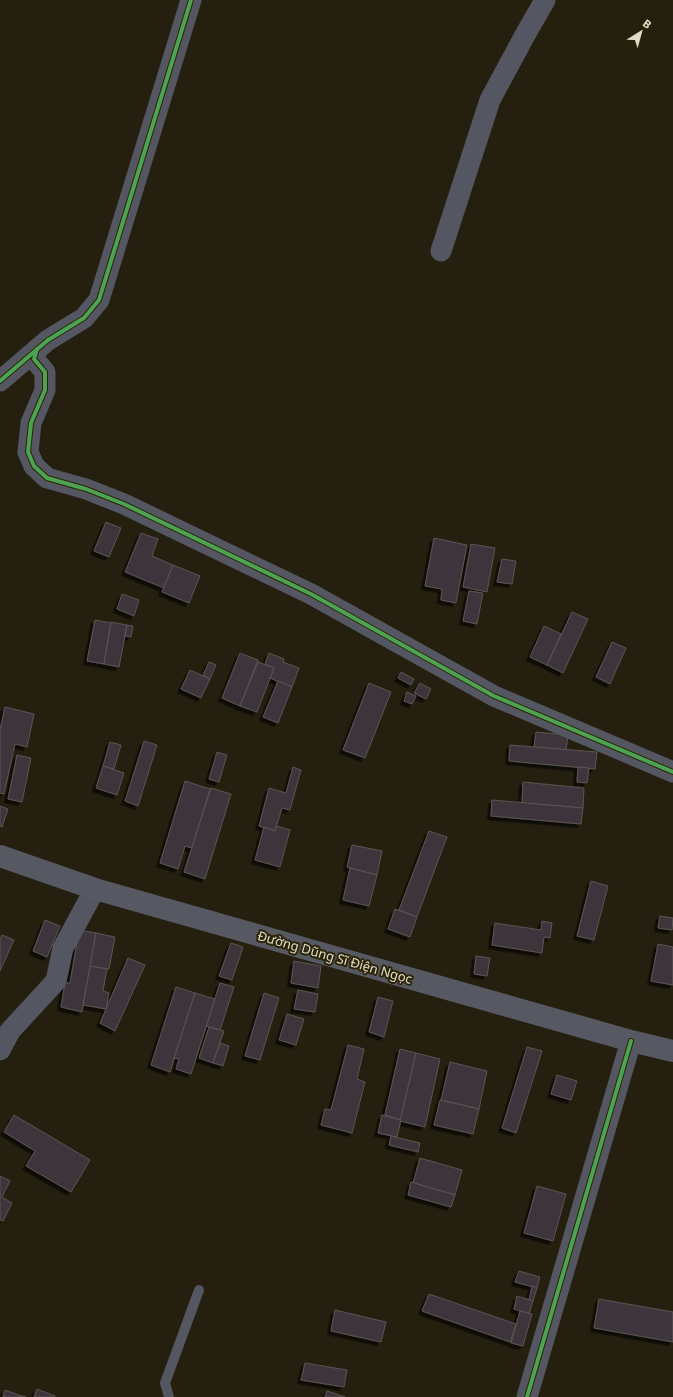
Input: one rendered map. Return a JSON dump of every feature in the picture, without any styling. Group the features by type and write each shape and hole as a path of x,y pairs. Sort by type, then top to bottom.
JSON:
{"main road":[{"name":"Đường Dũng Sĩ Điện Ngọc","path":"0,856 95,889 631,1041 673,1051"}],"street":[{"path":"0,382 48,340 84,318 99,300 191,0"},
{"path":"441,251 490,100 545,0"},
{"path":"37,349 34,359 45,372 44,390 31,423 28,452 34,466 47,478 86,489 124,504 311,594 494,696 673,772"},
{"path":"0,1050 10,1031 56,981 63,948 95,889"},
{"path":"527,1397 631,1041"}],"lane":[{"path":"169,1397 165,1383 199,1290"}],"building":[{"path":"106,522 121,528 109,557 94,551"},
{"path":"141,533 158,539 152,556 173,565 164,588 125,572"},
{"path":"434,538 467,545 456,603 441,600 442,589 425,586"},
{"path":"471,544 495,548 487,592 463,587"},
{"path":"502,559 516,561 512,584 497,582"},
{"path":"173,565 200,576 189,603 162,592"},
{"path":"469,591 483,593 477,624 463,621"},
{"path":"122,594 139,600 134,616 117,609"},
{"path":"572,612 588,619 563,673 547,665"},
{"path":"95,620 111,623 104,664 87,661"},
{"path":"111,622 127,625 119,667 104,664"},
{"path":"127,625 133,626 131,637 125,636"},
{"path":"544,626 561,634 547,665 530,657"},
{"path":"612,642 626,648 610,684 596,677"},
{"path":"240,653 258,660 240,706 222,698"},
{"path":"269,653 284,659 283,662 299,668 292,687 270,678 274,668 265,664"},
{"path":"209,662 216,665 210,679 203,675"},
{"path":"258,662 274,668 257,712 240,706"},
{"path":"190,670 210,679 201,698 181,689"},
{"path":"401,672 414,679 411,685 398,678"},
{"path":"278,681 292,687 278,723 263,717"},
{"path":"369,683 391,692 365,758 343,750"},
{"path":"420,683 431,689 426,699 414,693"},
{"path":"407,692 416,696 412,704 404,701"},
{"path":"5,707 34,714 27,747 15,744 4,794 0,793 0,730"},
{"path":"536,732 568,735 566,750 534,747"},
{"path":"144,741 157,745 138,806 125,801"},
{"path":"110,742 121,745 114,769 103,766"},
{"path":"510,745 597,752 595,769 509,761"},
{"path":"217,752 227,755 219,782 209,779"},
{"path":"17,755 31,758 22,802 8,799"},
{"path":"103,766 124,773 117,795 96,788"},
{"path":"293,767 301,770 290,810 282,808 275,831 259,826 269,788 286,793"},
{"path":"578,767 589,768 587,783 577,782"},
{"path":"185,781 210,789 192,848 185,846 178,869 160,863"},
{"path":"523,782 584,788 583,808 522,803"},
{"path":"211,788 231,794 205,879 184,872"},
{"path":"492,800 583,808 581,824 491,816"},
{"path":"0,806 8,809 2,827 0,826"},
{"path":"277,826 290,830 280,867 255,860 264,827 275,831"},
{"path":"429,831 447,837 417,917 399,910"},
{"path":"352,845 382,851 377,875 347,867"},
{"path":"350,868 377,875 369,906 343,900"},
{"path":"591,881 608,886 594,940 577,936"},
{"path":"395,909 417,917 410,937 388,929"},
{"path":"660,916 673,918 672,930 658,928"},
{"path":"45,920 60,926 47,957 33,951"},
{"path":"542,921 552,923 550,938 544,937 542,953 492,945 495,923 541,930"},
{"path":"79,930 96,933 82,1012 61,1007 65,983 70,983"},
{"path":"96,933 115,937 109,969 90,966"},
{"path":"2,935 14,940 0,971 0,939"},
{"path":"231,943 243,947 232,980 219,976"},
{"path":"658,944 673,947 673,985 651,981"},
{"path":"476,956 490,958 487,976 474,974"},
{"path":"128,958 145,965 115,1031 100,1023"},
{"path":"294,961 321,966 318,988 291,983"},
{"path":"90,966 107,969 103,991 109,993 106,1009 83,1005"},
{"path":"220,983 234,987 220,1030 206,1026"},
{"path":"176,987 195,993 170,1072 151,1065"},
{"path":"298,990 318,994 315,1012 294,1009"},
{"path":"195,993 215,999 191,1074 176,1069 179,1059 174,1058"},
{"path":"264,993 279,998 260,1060 245,1056"},
{"path":"378,997 393,1001 384,1037 369,1032"},
{"path":"287,1014 304,1019 296,1045 279,1040"},
{"path":"209,1027 224,1031 213,1063 199,1058"},
{"path":"220,1043 229,1046 223,1066 213,1063"},
{"path":"348,1045 364,1049 357,1079 365,1082 352,1133 321,1125 325,1109 331,1110"},
{"path":"527,1047 542,1051 516,1133 502,1128"},
{"path":"400,1049 416,1053 401,1120 385,1115"},
{"path":"416,1053 440,1059 425,1127 400,1121"},
{"path":"450,1062 487,1071 479,1109 441,1100"},
{"path":"557,1075 577,1081 571,1100 551,1094"},
{"path":"440,1100 479,1109 473,1134 434,1125"},
{"path":"14,1115 90,1160 71,1192 26,1166 35,1151 4,1132"},
{"path":"382,1115 401,1120 397,1137 378,1133"},
{"path":"391,1136 420,1143 418,1152 389,1145"},
{"path":"420,1158 462,1170 455,1195 413,1183"},
{"path":"0,1176 10,1181 2,1197 12,1203 3,1221 0,1220"},
{"path":"411,1182 455,1195 451,1207 408,1195"},
{"path":"537,1186 566,1194 553,1241 524,1233"},
{"path":"519,1271 540,1277 537,1288 515,1282"},
{"path":"532,1286 537,1288 533,1301 529,1300"},
{"path":"429,1294 516,1324 510,1342 422,1311"},
{"path":"517,1296 533,1301 529,1314 514,1309"},
{"path":"599,1299 673,1312 673,1342 594,1328"},
{"path":"335,1310 386,1322 381,1342 331,1331"},
{"path":"520,1311 532,1314 523,1346 511,1343"},
{"path":"305,1363 347,1370 344,1387 301,1380"},
{"path":"37,1389 55,1396 55,1397 34,1397"},
{"path":"5,1390 19,1395 26,1397 3,1397"},
{"path":"327,1391 345,1397 325,1397"}],"cycle path":[{"path":"0,381 48,340 84,318 99,300 191,0"},
{"path":"37,349 34,359 45,372 45,390 31,423 28,452 34,466 47,478 86,489 124,504 311,594 494,696 673,772"},
{"path":"527,1397 631,1041"}]}
